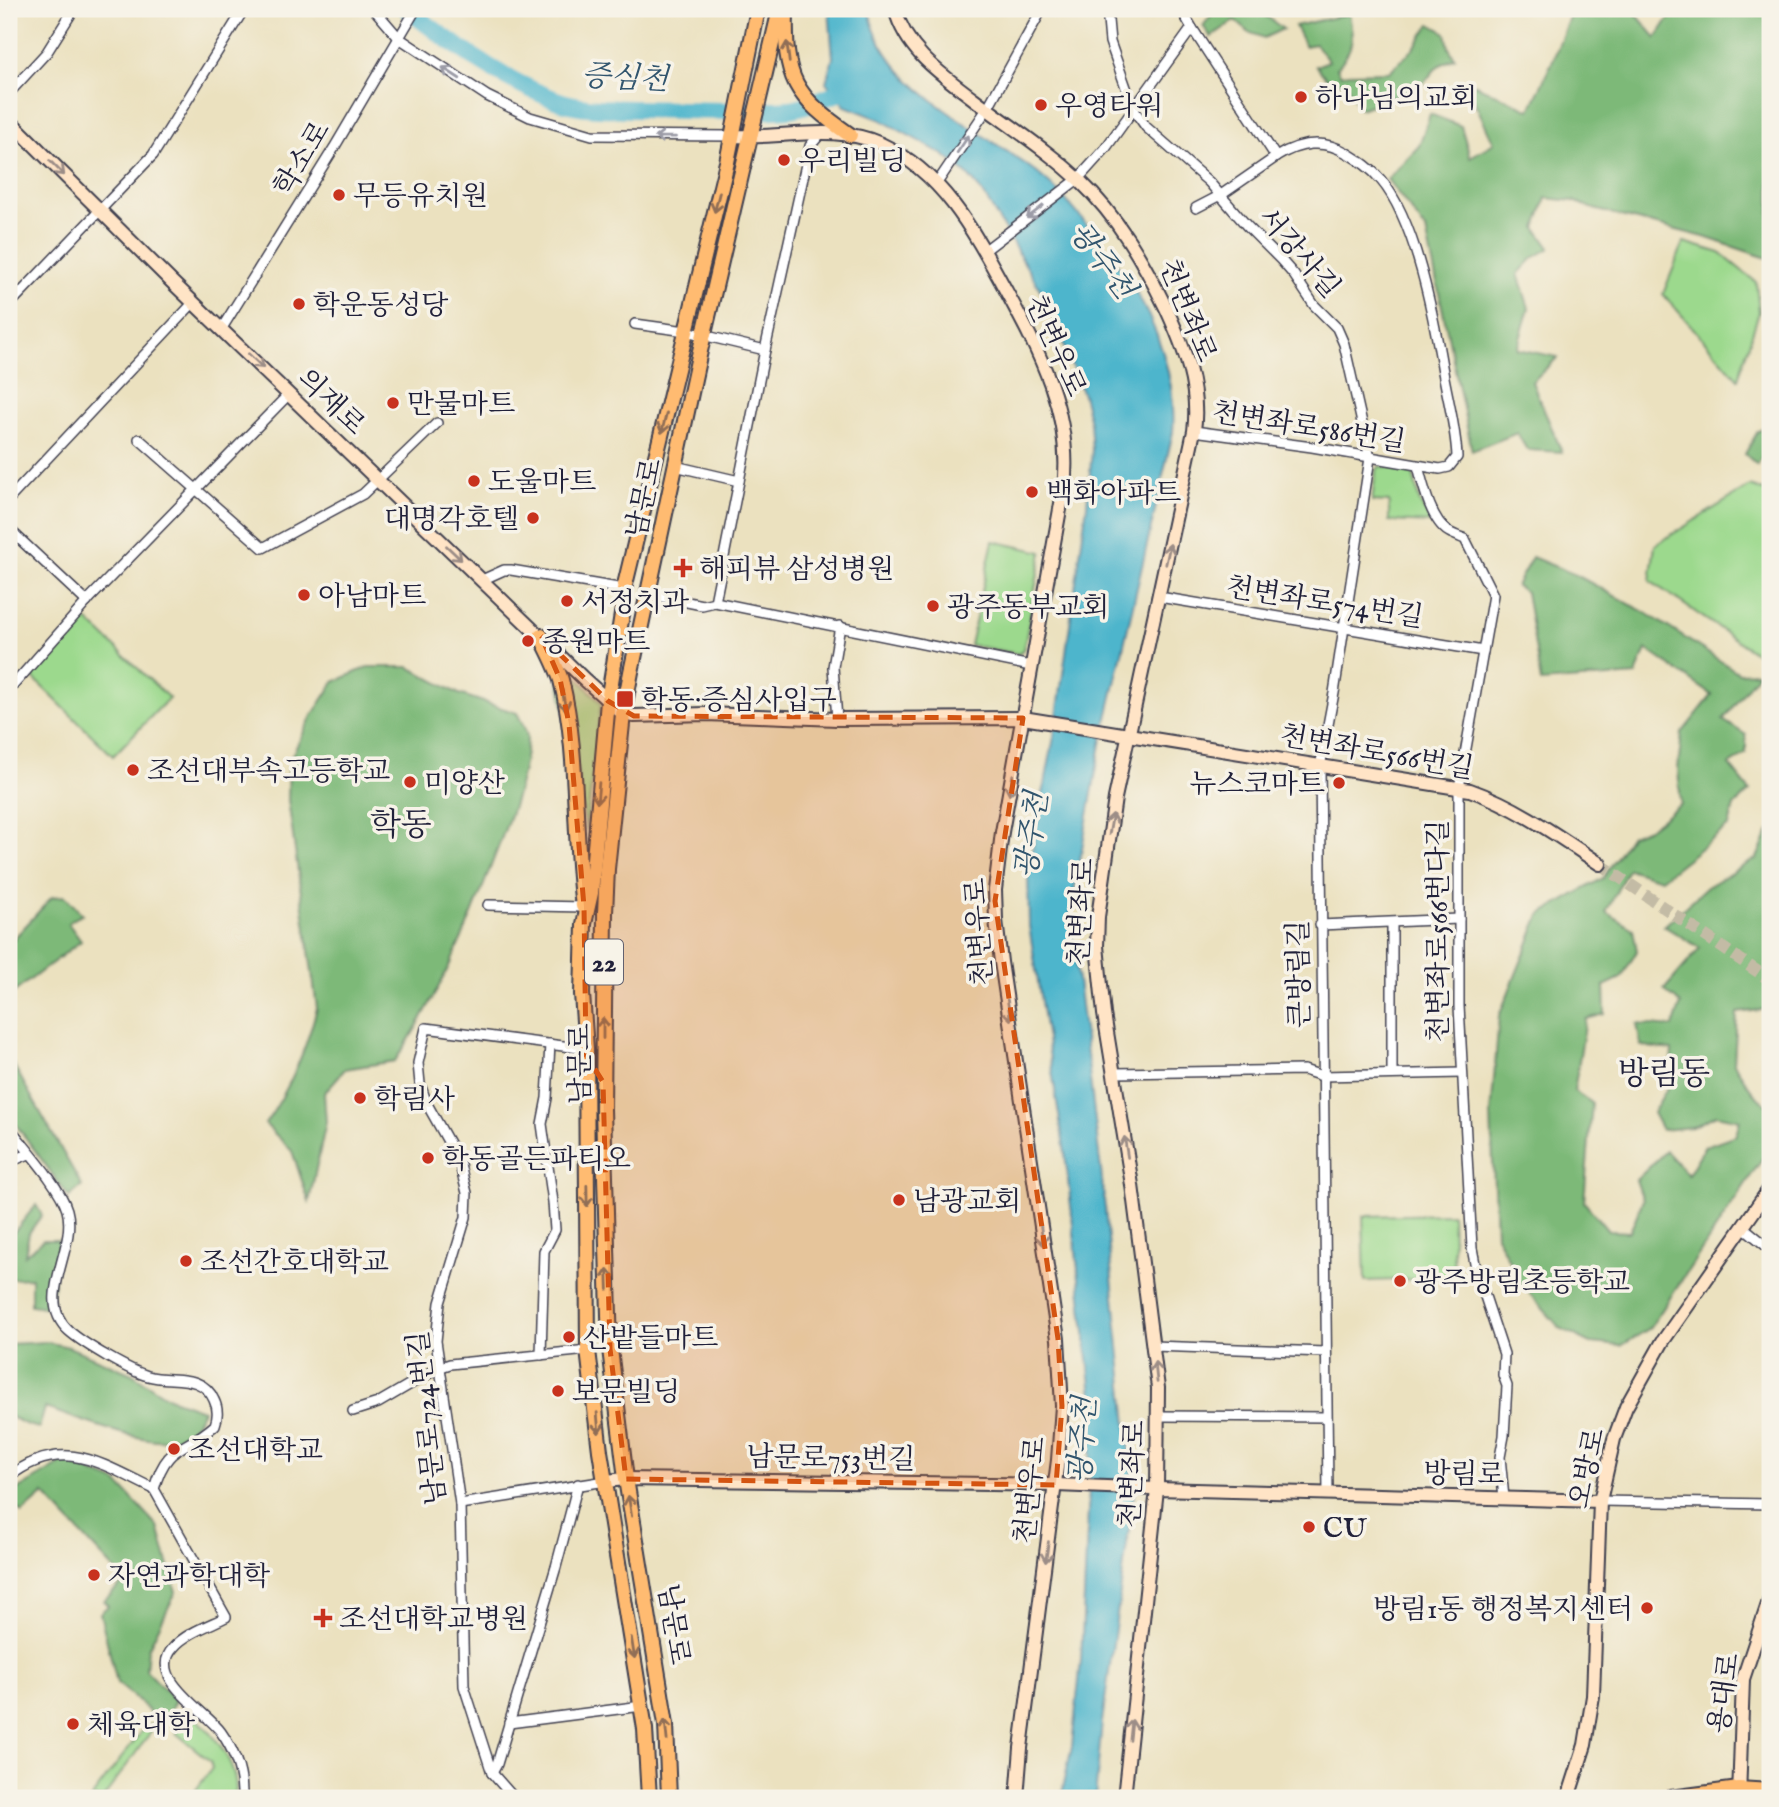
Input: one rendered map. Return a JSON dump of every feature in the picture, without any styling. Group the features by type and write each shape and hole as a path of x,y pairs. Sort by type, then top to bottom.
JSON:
{"main road":[{"name":"22","path":"733,136 758,9"},
{"name":"22","path":"750,137 780,9"},
{"path":"786,9 787,56 794,79 802,93 822,115 850,135"},
{"name":"남문로","path":"649,1798 642,1706 588,1350 586,1052 582,994 584,924 591,893 608,701 624,589 733,136"},
{"name":"남문로","path":"669,1798 666,1724 626,1479 610,1349 603,1076 607,869 623,714 675,466 750,137"},
{"path":"541,636 560,678 569,724 584,924"},
{"path":"586,1052 594,1063 596,1076 603,1076"},
{"path":"1671,1798 1770,1791"}],"street":[{"path":"9,93 42,57 74,9"},
{"path":"9,305 153,155 244,9"},
{"path":"374,9 399,38 448,72 508,108 553,125 592,135 733,136"},
{"name":"학소로","path":"222,328 416,9"},
{"name":"천변좌로","path":"895,9 904,34 926,62 1101,203 1134,246 1184,345 1191,372 1194,432 1128,735 1109,836 1098,916 1097,946 1132,1185 1153,1346 1159,1416 1157,1489 1124,1798"},
{"path":"937,183 987,109 1042,9"},
{"path":"1107,9 1110,43 1134,110"},
{"path":"1181,9 1276,157 1221,195 1196,208"},
{"path":"984,251 1075,182 1105,149 1192,28"},
{"name":"서강사길","path":"1134,110 1146,127 1221,195 1294,275 1314,306 1340,334 1370,458"},
{"name":"의재로","path":"9,120 289,394 623,714"},
{"path":"715,602 765,350 810,146 821,133"},
{"name":"천변우로","path":"733,136 821,133 850,135 880,143 899,153 937,183 957,208 984,251 1031,336 1047,371 1065,436 1067,461 1064,487 1002,832 995,901 1001,961 1058,1339 1062,1406 1056,1485 1021,1748 1017,1798"},
{"name":"천변좌로586번길","path":"1194,432 1312,447 1440,469 1449,467 1457,457 1433,318 1422,274 1401,215 1382,181 1365,165 1343,151 1323,144 1303,144 1276,157"},
{"path":"9,499 194,302"},
{"path":"635,324 686,331 765,350"},
{"path":"9,690 87,602 289,394"},
{"path":"139,439 263,548 363,494 437,423"},
{"name":"큰방림길","path":"1328,1494 1320,767 1370,458"},
{"path":"675,466 739,481"},
{"name":"천변좌로566번다길","path":"1418,466 1428,501 1441,525 1465,539 1493,595 1459,788 1459,1006 1472,1248 1476,1269 1504,1354 1503,1375 1507,1385 1500,1457 1504,1498"},
{"path":"9,529 87,602"},
{"path":"482,580 504,570 511,570 624,589"},
{"path":"648,594 702,605 715,602 1031,666"},
{"name":"천변좌로574번길","path":"1158,597 1483,651"},
{"path":"837,719 833,667 840,626"},
{"name":"천변좌로566번길","path":"623,714 647,717 706,714 837,719 1023,718 1245,752 1320,767 1459,788 1498,800 1541,824 1600,864"},
{"path":"488,905 583,907"},
{"path":"1320,925 1459,919"},
{"path":"1392,923 1392,1074"},
{"name":"남문로724번길","path":"514,1798 492,1773 464,1686 460,1504 438,1368 436,1322 466,1217 467,1193 464,1172 459,1161 426,1104 418,1063 426,1028 550,1044 586,1052"},
{"path":"541,1355 544,1251 555,1230 542,1124 547,1098 550,1044"},
{"path":"1114,1073 1304,1070 1322,1076 1462,1073"},
{"path":"9,1127 60,1195 67,1210 68,1239 54,1301 61,1322 79,1339 147,1376 199,1383 216,1402 218,1413 215,1425 169,1456 154,1489"},
{"path":"9,1162 29,1154"},
{"name":"오방로","path":"1568,1798 1585,1745 1595,1685 1600,1501 1614,1439 1638,1383 1670,1330 1770,1188"},
{"path":"1742,1226 1770,1249"},
{"path":"1153,1346 1325,1352"},
{"path":"353,1411 387,1399 438,1368 459,1362 588,1350"},
{"path":"1159,1416 1326,1417"},
{"path":"9,1477 33,1461 64,1454 90,1459 154,1489 226,1617 174,1646 167,1660 169,1676 176,1688 209,1718 228,1742 241,1777 242,1798"},
{"name":"남문로753번길","path":"606,1481 626,1479 1056,1485 1157,1489"},
{"path":"460,1504 606,1481"},
{"path":"492,1773 497,1764 556,1567 578,1484"},
{"name":"방림로","path":"1157,1489 1770,1504"},
{"name":"용대로","path":"1739,1794 1744,1679 1770,1598"},
{"path":"509,1723 642,1706"}],"highlighted area":[{"path":"541,636 608,701 634,716 1023,718 995,901 1058,1339 1062,1406 1056,1485 626,1479 610,1349 603,1082 586,1055 584,907 569,724 560,679"}],"green space":[{"path":"1216,9 1257,9 1283,29 1264,38 1248,32 1235,20 1211,37 1203,26"},
{"path":"1572,9 1632,9 1656,38 1673,12 1679,9 1770,9 1770,259 1704,237 1594,209 1574,201 1546,198 1536,228 1550,248 1533,258 1518,274 1529,308 1517,349 1558,357 1532,382 1562,452 1527,450 1517,433 1472,451 1426,230 1387,179 1419,146 1430,114 1461,126 1470,157 1494,143 1466,84 1476,85 1530,110"},
{"path":"1349,14 1351,43 1347,55 1337,68 1341,75 1389,72 1413,49 1430,24 1446,33 1449,48 1455,58 1438,66 1421,86 1360,109 1346,84 1327,79 1316,66 1329,61 1315,44 1305,46 1295,26"},
{"path":"1684,242 1720,253 1756,282 1759,312 1738,379 1663,294"},
{"path":"1770,425 1770,445 1757,465 1745,454 1758,431"},
{"path":"1380,466 1412,470 1420,503 1432,523 1389,521 1389,502 1372,501 1376,471"},
{"path":"1750,486 1770,493 1770,663 1650,581 1655,545"},
{"path":"993,541 1042,552 1024,648 1019,654 970,645"},
{"path":"1532,557 1578,576 1648,614 1739,673 1759,672 1723,720 1746,735 1746,753 1729,765 1750,791 1734,806 1729,826 1661,879 1628,869 1606,912 1633,929 1637,951 1621,978 1604,986 1605,1014 1586,1019 1574,1091 1592,1103 1584,1202 1608,1231 1630,1232 1643,1200 1636,1180 1666,1151 1688,1175 1705,1146 1736,1135 1740,1120 1716,1115 1692,1127 1662,1130 1653,1113 1670,1083 1672,1050 1641,1046 1637,1024 1673,1027 1681,1004 1664,990 1700,948 1664,926 1707,887 1757,858 1770,829 1770,1006 1768,1009 1737,1013 1734,1064 1755,1095 1770,1108 1770,1147 1650,1328 1621,1346 1591,1343 1560,1328 1520,1283 1496,1235 1491,1115 1499,1016 1540,915 1603,878 1631,835 1651,827 1681,804 1678,769 1682,733 1712,695 1646,649 1636,675 1541,682 1526,592 1516,586"},
{"path":"80,621 88,621 169,698 113,756 29,674"},
{"path":"553,651 601,703 586,830 578,777"},
{"path":"368,667 409,667 459,694 517,713 527,735 526,753 510,814 474,910 451,962 411,1037 395,1061 345,1069 324,1093 326,1122 309,1202 292,1151 265,1124 296,1068 317,1008 288,800 289,761 312,716 334,682"},
{"path":"65,896 82,914 68,923 81,941 9,996 9,944 52,897"},
{"path":"9,1057 82,1186 69,1197 9,1115"},
{"path":"36,1205 42,1215 29,1233 25,1255 43,1240 59,1240 51,1308 31,1305 31,1278 9,1279 9,1238"},
{"path":"1452,1214 1454,1278 1365,1281 1363,1216"},
{"path":"46,1342 69,1347 132,1374 169,1398 203,1410 188,1431 173,1439 146,1439 129,1435 45,1408 39,1428 27,1425 9,1416 9,1344"},
{"path":"65,1461 117,1482 158,1527 176,1592 148,1649 146,1670 175,1700 168,1717 156,1719 117,1683 100,1613 108,1606 104,1601 125,1581 44,1494 22,1513 19,1509 9,1518 9,1495"},
{"path":"189,1716 194,1716 202,1724 225,1752 234,1775 235,1798 190,1798 212,1768 210,1761 176,1733"},
{"path":"159,1721 103,1798 91,1798 144,1728"}],"water":[{"name":"광주천","path":"829,9 869,9 877,36 892,61 912,83 961,121 1036,172 1069,203 1118,264 1139,297 1163,353 1172,393 1173,432 1101,744 1070,914 1101,1170 1134,1493 1102,1722 1095,1798 1061,1798 1072,1746 1081,1660 1093,1404 1065,1153 1029,926 1028,871 1054,737 1087,505 1092,450 1090,422 1083,395 1048,303 983,193 968,175 944,155 879,119 845,106 826,82 833,58"}],"waterway":[{"name":"증심천","path":"407,9 460,48 516,82 556,100 587,107 734,111 790,109 841,92 856,90"}],"tunnel":[{"path":"1600,864 1770,980"}],"place":[{"name":"하나님의교회","path":"1301,97"},
{"name":"우영타워","path":"1041,105"},
{"name":"우리빌딩","path":"784,160"},
{"name":"무등유치원","path":"339,195"},
{"name":"학운동성당","path":"299,304"},
{"name":"만물마트","path":"393,403"},
{"name":"도울마트","path":"474,481"},
{"name":"백화아파트","path":"1032,492"},
{"name":"대명각호텔","path":"533,518"},
{"name":"해피뷰 삼성병원","path":"683,568"},
{"name":"아남마트","path":"304,595"},
{"name":"서정치과","path":"567,601"},
{"name":"광주동부교회","path":"933,606"},
{"name":"종원마트","path":"528,641"},
{"name":"학동·증심사입구","path":"625,699"},
{"name":"조선대부속고등학교","path":"133,770"},
{"name":"미양산","path":"410,782"},
{"name":"뉴스코마트","path":"1339,783"},
{"name":"학림사","path":"360,1098"},
{"name":"학동골든파티오","path":"428,1158"},
{"name":"남광교회","path":"899,1200"},
{"name":"조선간호대학교","path":"186,1261"},
{"name":"광주방림초등학교","path":"1400,1281"},
{"name":"산밭들마트","path":"569,1337"},
{"name":"보문빌딩","path":"558,1391"},
{"name":"조선대학교","path":"174,1449"},
{"name":"CU","path":"1309,1527"},
{"name":"자연과학대학","path":"94,1575"},
{"name":"방림1동 행정복지센터","path":"1647,1608"},
{"name":"조선대학교병원","path":"323,1618"},
{"name":"체육대학","path":"73,1724"}],"district":[{"name":"학동","path":"401,824"},
{"name":"방림동","path":"1664,1073"}]}
